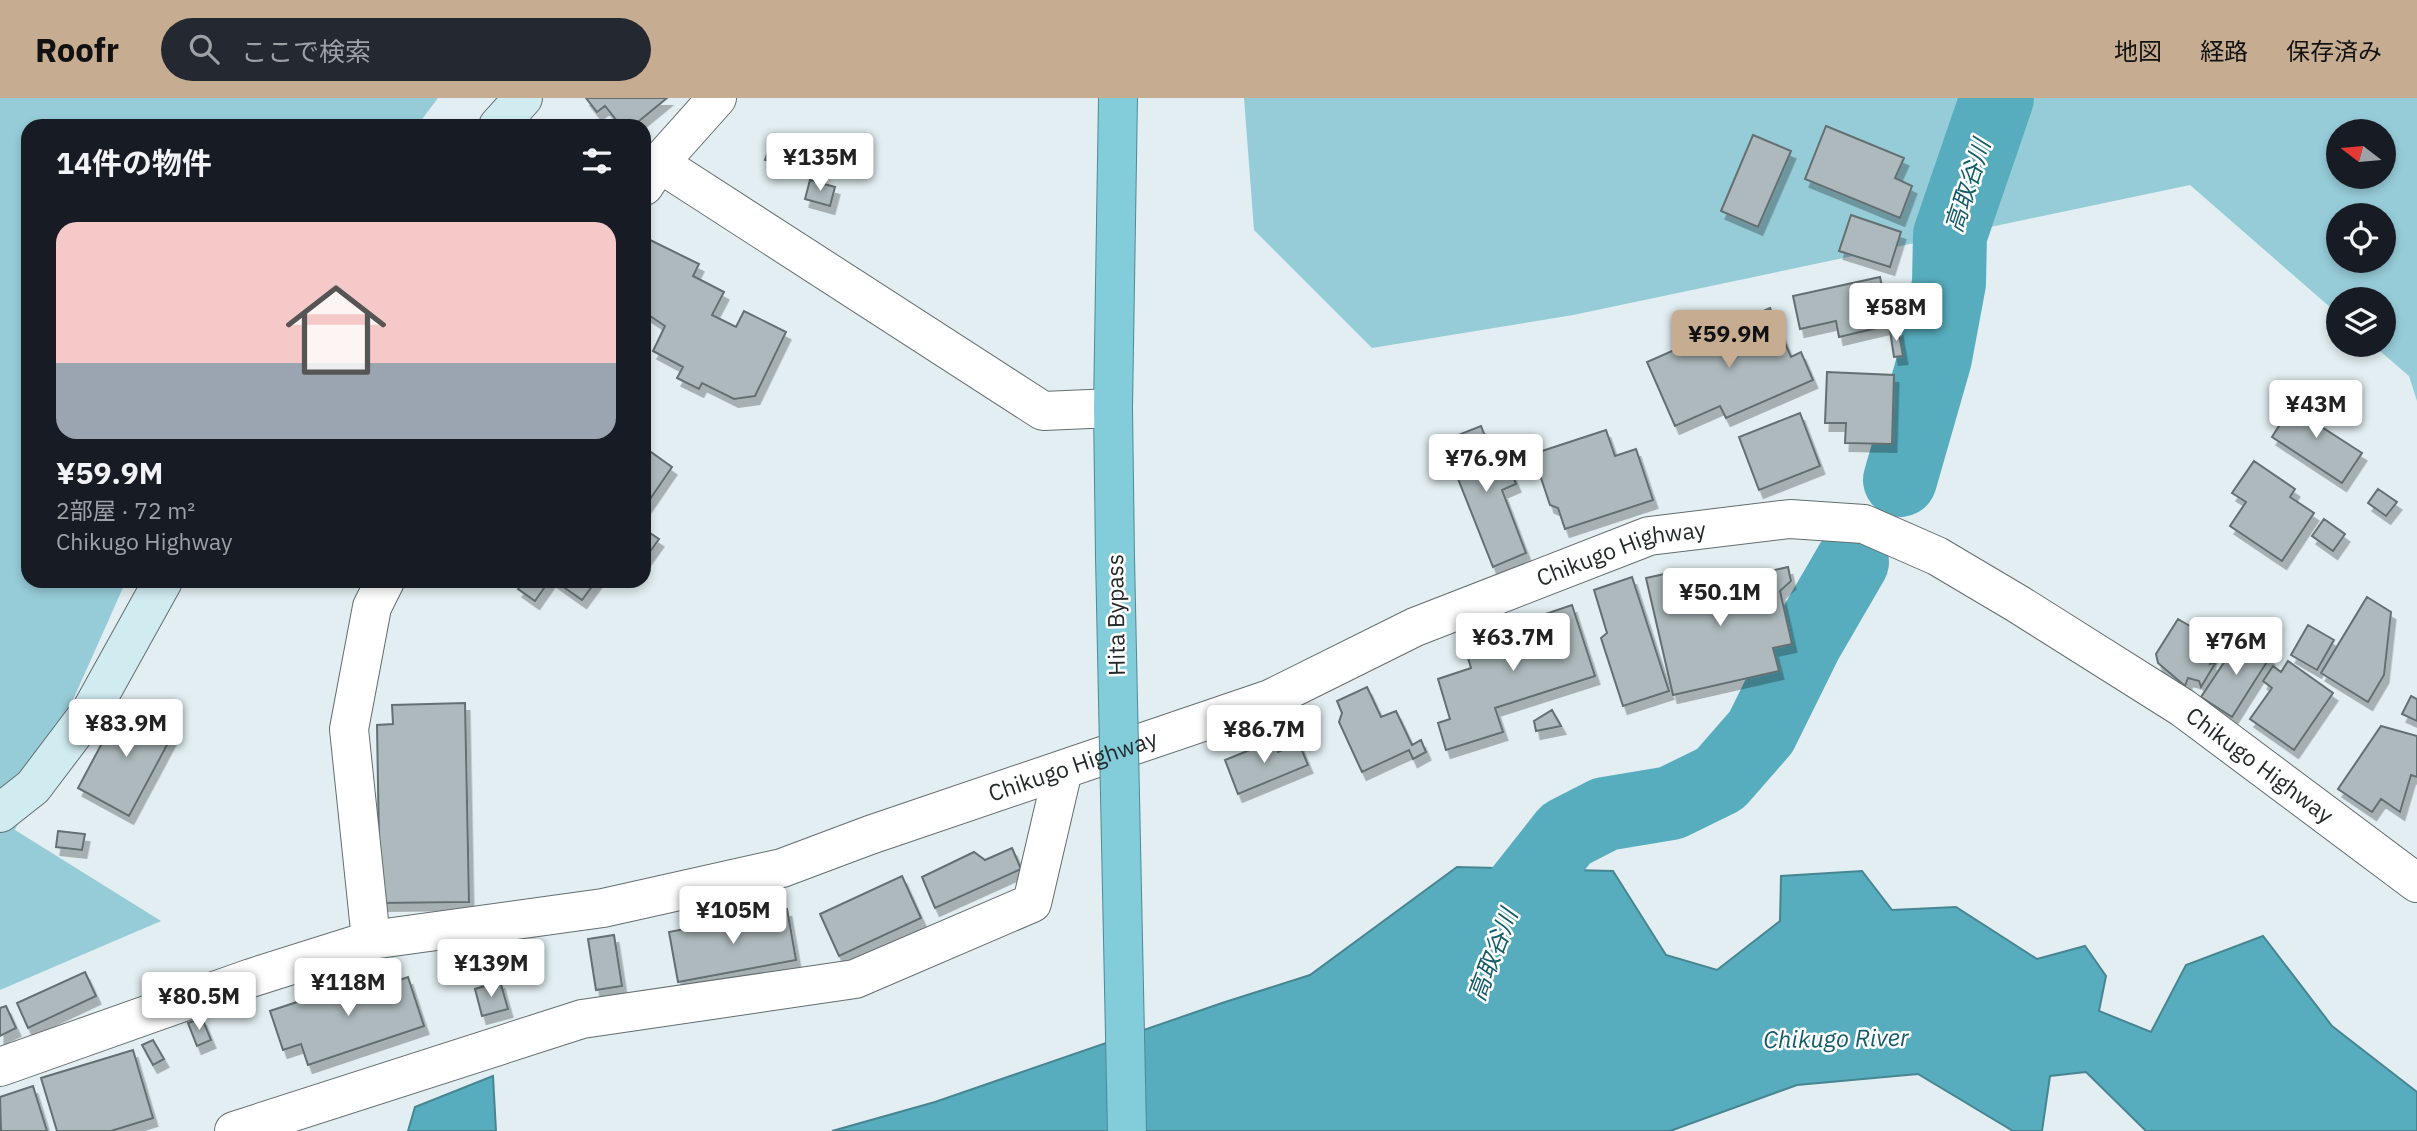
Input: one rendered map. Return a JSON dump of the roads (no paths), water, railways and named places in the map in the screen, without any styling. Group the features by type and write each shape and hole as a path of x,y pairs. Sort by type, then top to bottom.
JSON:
{"highway":[{"name":"Hita Bypass","path":"1118,98 1113,408 1127,1131"}],"main road":[{"path":"504,119 523,98"},
{"path":"0,813 33,787 92,709 159,588"}],"street":[{"path":"717,98 651,174 1043,411 1113,408"},
{"name":"Chikugo Highway","path":"0,1067 251,978 371,940 603,908 782,868 870,835 1270,699 1415,627 1649,536 1790,519 1864,524 1937,556 2183,709 2417,883"},
{"path":"371,940 349,729 372,607 382,588"},
{"path":"234,1131 582,1019 855,979 1032,903 1063,770"}],"water":[{"name":"Chikugo River","path":"1457,867 1613,871 1666,955 1717,970 1780,921 1781,876 1862,871 1892,910 1956,907 2037,959 2085,946 2106,976 2099,1011 2151,1032 2186,965 2263,936 2332,1026 2417,1092 2417,1131 2146,1131 2086,1072 2050,1076 2042,1131 2013,1131 1918,1074 1797,1085 1670,1131 832,1131 935,1102 1310,975"},
{"path":"493,1076 496,1131 408,1131 415,1107"}],"waterway":[{"name":"高取谷川","path":"1900,480 1935,358 1949,283 1950,235 1997,98"},
{"name":"高取谷川","path":"1491,956 1506,910 1566,834 1605,814 1671,803 1720,779 1761,732 1805,643 1852,562"}]}
